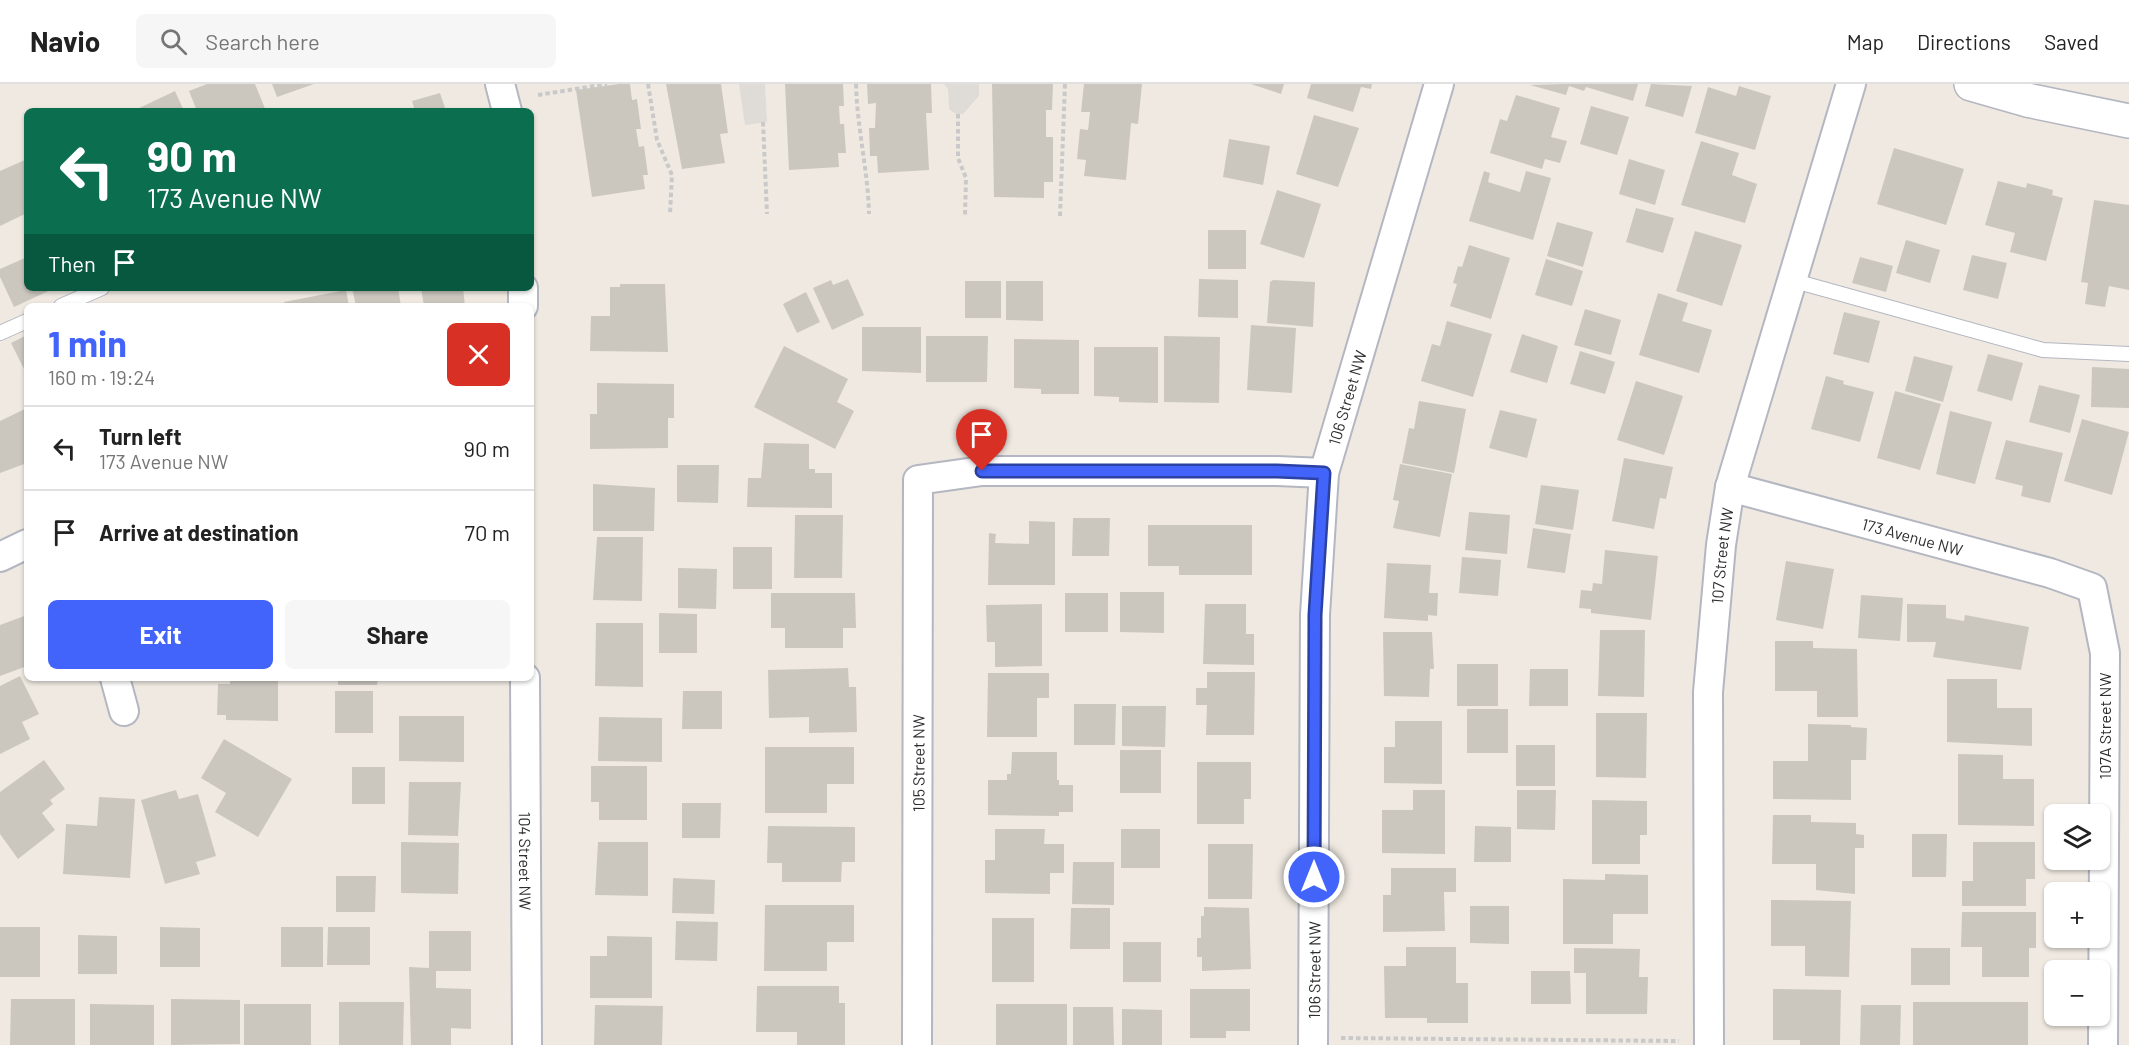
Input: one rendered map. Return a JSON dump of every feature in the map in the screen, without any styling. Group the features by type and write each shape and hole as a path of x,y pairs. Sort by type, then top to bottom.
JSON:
{"street":[{"path":"500,84 506,108"},
{"name":"106 Street NW","path":"1313,1040 1315,615 1324,473 1439,84"},
{"name":"107 Street NW","path":"1709,1041 1708,692 1721,545 1730,487 1851,84"},
{"path":"1971,84 2027,100 2129,121"},
{"name":"105 Street NW","path":"917,1045 918,480 982,471 1324,473"},
{"name":"173 Avenue NW","path":"1730,487 2050,573 2092,588"},
{"path":"0,557 24,545"},
{"name":"107A Street NW","path":"2092,588 2104,653 2103,1045"},
{"path":"116,681 124,711"},
{"name":"104 Street NW","path":"525,681 527,1045"}],"lane":[{"path":"1791,280 2043,350 2129,354"},
{"path":"69,303 95,291"},
{"path":"0,333 24,322"}],"path":[{"path":"538,94 607,84"},
{"path":"648,84 657,140 672,175 670,214"},
{"path":"856,84 857,114 868,177 869,214"},
{"path":"1060,216 1065,84"},
{"path":"958,114 958,158 966,178 965,215"},
{"path":"763,122 767,214"},
{"path":"1313,1040 1709,1041"}],"shaded area":[{"path":"739,84 765,84 767,122 745,125"},
{"path":"944,84 979,84 979,96 963,114 956,114 949,109 948,89"}],"building":[{"path":"207,84 255,84 265,108 196,108 189,91"},
{"path":"272,84 314,84 277,97"},
{"path":"630,84 632,100 637,99 641,129 636,129 639,147 644,146 648,175 643,175 645,189 592,197 576,90"},
{"path":"666,84 721,84 728,133 720,134 725,163 682,169"},
{"path":"785,84 843,84 844,106 839,106 840,124 844,124 846,153 838,153 839,167 789,170"},
{"path":"867,84 931,84 932,113 926,113 929,170 878,173 877,156 870,156 869,128 875,128 876,103 868,104"},
{"path":"992,84 1053,84 1052,110 1046,110 1046,137 1053,137 1053,182 1044,182 1044,198 994,197"},
{"path":"1084,84 1142,84 1138,124 1131,123 1126,180 1084,176 1086,160 1077,159 1080,129 1088,130 1090,112 1081,112"},
{"path":"1251,84 1284,84 1281,94"},
{"path":"1311,84 1372,84 1371,89 1361,87 1353,112 1307,98"},
{"path":"1638,84 1633,101 1586,87 1584,91 1569,86 1566,95 1530,85"},
{"path":"1651,84 1692,86 1683,117 1645,106"},
{"path":"1739,86 1771,96 1755,150 1695,133 1708,87 1736,96"},
{"path":"175,91 183,108 139,108"},
{"path":"440,93 445,108 414,108 412,101"},
{"path":"1516,95 1560,108 1551,137 1567,141 1560,163 1545,159 1542,169 1490,153 1500,119 1507,121"},
{"path":"1591,106 1629,117 1617,155 1580,144"},
{"path":"1314,115 1359,128 1338,187 1296,174"},
{"path":"1229,139 1270,146 1263,185 1223,177"},
{"path":"1701,141 1739,153 1732,175 1757,184 1745,223 1681,205"},
{"path":"1894,148 1964,169 1946,225 1877,204"},
{"path":"1629,159 1665,170 1655,205 1619,194"},
{"path":"24,160 24,214 0,226 0,171"},
{"path":"1484,171 1490,173 1488,182 1520,192 1526,171 1551,178 1533,240 1469,221"},
{"path":"1998,181 2026,188 2027,183 2053,190 2052,195 2063,198 2046,261 2010,252 2015,233 1985,225"},
{"path":"1277,190 1321,204 1304,258 1260,244"},
{"path":"2094,200 2129,205 2129,290 2109,286 2105,307 2085,304 2088,283 2081,282"},
{"path":"1636,208 1674,218 1663,253 1626,242"},
{"path":"1557,222 1593,232 1583,267 1547,256"},
{"path":"1208,230 1246,230 1246,269 1208,269"},
{"path":"1695,231 1742,245 1722,306 1676,291"},
{"path":"1906,240 1940,250 1930,283 1896,273"},
{"path":"1469,245 1510,258 1491,319 1450,306 1457,284 1453,283 1458,266 1462,267"},
{"path":"1972,255 2007,263 1998,299 1963,290"},
{"path":"1860,257 1893,266 1886,292 1852,283"},
{"path":"24,258 24,291 49,291 14,307 0,277 0,269"},
{"path":"1546,259 1583,271 1572,306 1535,295"},
{"path":"848,279 864,315 832,330 813,288 831,280 833,285"},
{"path":"1199,279 1238,280 1238,318 1198,317"},
{"path":"1273,280 1315,282 1313,327 1267,323 1270,282"},
{"path":"965,281 1001,281 1001,318 965,318"},
{"path":"1006,281 1043,281 1043,321 1006,320"},
{"path":"620,284 665,284 668,352 590,351 591,316 610,316 610,287 620,287"},
{"path":"346,291 348,303 284,303"},
{"path":"353,291 398,291 400,303 355,303"},
{"path":"422,291 463,291 465,303 424,303"},
{"path":"806,292 820,322 797,333 783,304"},
{"path":"1658,293 1688,303 1682,321 1712,330 1699,373 1639,355"},
{"path":"1585,309 1621,320 1611,355 1574,345"},
{"path":"1844,312 1880,321 1869,363 1833,354"},
{"path":"1447,321 1492,334 1473,397 1421,381 1432,344 1440,346"},
{"path":"1251,325 1296,328 1292,393 1247,390"},
{"path":"862,327 921,327 921,373 862,371"},
{"path":"1522,334 1558,346 1547,383 1510,372"},
{"path":"24,336 24,369 11,343"},
{"path":"926,336 988,336 987,382 926,382"},
{"path":"1164,336 1220,337 1219,403 1164,402"},
{"path":"1014,339 1079,340 1079,394 1041,394 1041,389 1014,388"},
{"path":"784,346 848,379 837,402 854,411 835,449 754,407"},
{"path":"1094,347 1158,347 1158,403 1119,402 1119,397 1094,396"},
{"path":"1580,351 1615,362 1605,394 1570,384"},
{"path":"1988,354 2023,363 2012,401 1977,391"},
{"path":"1914,356 1953,366 1943,402 1905,391"},
{"path":"2092,367 2129,369 2129,408 2091,407"},
{"path":"1826,376 1844,381 1843,384 1874,392 1860,442 1811,429"},
{"path":"1636,381 1683,396 1664,455 1617,440"},
{"path":"597,383 674,384 674,418 668,418 668,448 590,449 590,414 597,414"},
{"path":"2039,385 2080,395 2070,433 2029,422"},
{"path":"1895,391 1941,404 1920,470 1877,458"},
{"path":"1419,401 1466,409 1454,473 1402,463 1409,428 1414,429"},
{"path":"24,409 24,464 0,473 0,421"},
{"path":"1500,410 1537,419 1527,458 1489,448"},
{"path":"1950,411 1992,422 1975,484 1936,474"},
{"path":"2082,419 2129,432 2112,495 2064,481"},
{"path":"2006,440 2063,453 2050,503 2021,496 2023,486 1995,479"},
{"path":"764,443 809,444 809,469 815,469 815,473 832,473 832,508 747,507 748,478 761,478"},
{"path":"1624,458 1673,467 1666,499 1660,498 1654,529 1612,521"},
{"path":"1400,464 1452,474 1440,537 1393,528 1399,501 1393,500"},
{"path":"677,465 719,465 718,503 677,502"},
{"path":"593,484 655,488 654,531 593,531"},
{"path":"1541,485 1579,490 1573,530 1535,524"},
{"path":"1469,512 1510,515 1507,554 1465,550"},
{"path":"795,515 843,515 842,578 794,578"},
{"path":"1073,518 1110,518 1109,556 1072,556"},
{"path":"1029,521 1055,522 1055,585 988,585 989,533 996,534 995,543 1029,544"},
{"path":"1148,525 1252,525 1252,575 1179,575 1179,566 1148,566"},
{"path":"1533,528 1571,534 1565,573 1527,568"},
{"path":"597,537 643,537 642,601 593,600"},
{"path":"733,547 772,547 772,589 733,589"},
{"path":"1605,550 1658,556 1651,620 1591,613 1591,609 1579,608 1581,590 1592,591 1593,583 1602,584"},
{"path":"1462,557 1501,560 1498,596 1459,593"},
{"path":"1786,561 1834,569 1823,629 1776,620"},
{"path":"1387,563 1431,565 1429,593 1438,593 1437,616 1428,615 1428,621 1384,618"},
{"path":"678,568 717,569 716,609 678,608"},
{"path":"1120,592 1164,592 1164,633 1120,632"},
{"path":"771,593 855,593 856,628 843,628 843,648 785,648 785,628 771,628"},
{"path":"1065,593 1108,593 1108,632 1065,632"},
{"path":"1861,595 1903,598 1900,641 1858,638"},
{"path":"1042,604 1042,666 995,667 995,642 987,642 986,605"},
{"path":"1205,604 1246,604 1246,634 1254,634 1254,665 1203,664"},
{"path":"1907,604 1946,605 1946,618 1964,621 1965,615 2029,627 2021,670 1933,657 1936,642 1907,642"},
{"path":"659,613 697,614 697,653 659,653"},
{"path":"24,616 24,667 0,676 0,625"},
{"path":"596,623 643,623 643,687 595,686"},
{"path":"1600,630 1645,630 1644,697 1598,696"},
{"path":"1383,632 1432,632 1434,669 1430,669 1429,697 1384,696"},
{"path":"1775,641 1813,641 1813,648 1857,649 1858,717 1817,717 1817,691 1775,691"},
{"path":"1457,664 1498,664 1498,706 1457,706"},
{"path":"848,668 849,687 856,687 857,732 809,733 809,717 769,718 768,670"},
{"path":"1530,669 1568,669 1568,706 1529,706"},
{"path":"1207,672 1255,672 1254,735 1206,735 1207,705 1196,705 1196,688 1207,688"},
{"path":"988,673 1049,673 1049,698 1037,698 1037,737 987,737"},
{"path":"20,676 39,714 22,722 30,739 0,754 0,686"},
{"path":"1947,679 1997,679 1997,708 2032,708 2032,746 1947,742"},
{"path":"230,681 278,681 278,721 226,720 226,715 217,715 218,684 230,684"},
{"path":"338,681 378,681 377,685 338,685"},
{"path":"335,691 373,691 373,733 335,733"},
{"path":"683,691 722,691 722,729 682,729"},
{"path":"1074,704 1116,704 1115,745 1074,745"},
{"path":"1122,706 1166,706 1165,747 1122,746"},
{"path":"1467,709 1508,709 1508,753 1467,753"},
{"path":"1596,713 1647,713 1646,778 1596,777"},
{"path":"399,716 464,716 464,762 399,761"},
{"path":"599,717 662,718 662,762 598,761"},
{"path":"1395,721 1442,721 1442,784 1384,783 1384,747 1395,747"},
{"path":"1808,724 1851,725 1851,727 1867,728 1866,760 1851,760 1851,800 1773,799 1773,761 1808,761"},
{"path":"224,739 292,779 258,837 215,812 226,793 201,778"},
{"path":"1516,745 1555,745 1555,786 1516,786"},
{"path":"765,747 854,747 854,784 827,784 827,813 765,813"},
{"path":"1120,750 1161,750 1161,793 1120,793"},
{"path":"1012,752 1057,752 1057,780 1059,780 1059,785 1073,785 1073,812 1059,812 1059,816 988,815 988,780 1007,780 1007,774 1011,774"},
{"path":"1958,754 2003,755 2003,779 2034,779 2034,826 1958,825"},
{"path":"44,760 65,789 50,800 53,804 42,813 55,830 18,859 0,834 0,792"},
{"path":"1197,762 1251,762 1251,799 1244,799 1244,824 1197,824"},
{"path":"591,766 647,766 647,820 599,820 599,802 591,802"},
{"path":"352,767 385,767 385,804 352,804"},
{"path":"409,782 461,782 458,836 408,835"},
{"path":"176,790 179,799 198,794 216,856 196,862 200,874 165,884 141,800"},
{"path":"1413,790 1445,790 1445,854 1382,853 1382,810 1413,810"},
{"path":"1517,790 1556,790 1555,830 1517,829"},
{"path":"99,797 135,799 130,878 63,874 66,824 97,826"},
{"path":"1592,800 1647,801 1647,835 1640,835 1640,864 1592,864"},
{"path":"682,803 721,803 720,838 682,838"},
{"path":"1773,815 1811,815 1811,822 1856,823 1856,834 1864,835 1864,848 1855,848 1855,894 1816,890 1816,864 1772,864"},
{"path":"768,826 855,827 855,862 842,862 841,882 782,882 782,863 767,863"},
{"path":"1475,826 1511,827 1511,862 1474,862"},
{"path":"995,829 1045,829 1044,844 1064,844 1064,873 1050,873 1050,894 985,893 985,860 995,860"},
{"path":"1121,829 1160,829 1160,868 1121,868"},
{"path":"1912,834 1947,834 1946,877 1912,877"},
{"path":"401,842 459,843 458,894 401,893"},
{"path":"598,842 648,842 648,896 595,895"},
{"path":"1973,842 2035,842 2035,879 2026,879 2026,906 1962,906 1962,881 1973,881"},
{"path":"1208,844 1253,844 1252,899 1208,899"},
{"path":"1073,862 1114,862 1114,905 1072,904"},
{"path":"1391,868 1456,868 1456,892 1444,892 1445,931 1383,932 1383,895 1391,895"},
{"path":"1605,874 1648,875 1648,914 1613,914 1613,944 1563,944 1563,879 1605,880"},
{"path":"336,876 376,876 375,912 336,912"},
{"path":"673,878 715,880 714,914 672,913"},
{"path":"1771,900 1851,901 1849,977 1805,976 1805,946 1771,946"},
{"path":"765,905 854,905 854,942 827,942 827,971 764,971"},
{"path":"1470,906 1509,906 1509,944 1470,943"},
{"path":"1204,907 1249,908 1251,969 1202,971 1202,957 1197,957 1197,938 1201,938 1201,916 1204,916"},
{"path":"1071,908 1110,908 1110,949 1070,949"},
{"path":"1962,912 2036,912 2036,948 2029,948 2029,977 1982,977 1982,947 1961,947"},
{"path":"992,918 1034,918 1034,982 992,982"},
{"path":"676,921 718,922 717,961 675,960"},
{"path":"0,927 40,927 40,977 0,977"},
{"path":"160,927 200,928 200,967 160,967"},
{"path":"281,927 323,927 323,967 281,967"},
{"path":"328,927 370,927 370,965 327,965"},
{"path":"429,931 471,931 471,971 436,971 436,988 471,989 471,1029 451,1028 451,1045 411,1045 409,967 429,968"},
{"path":"78,935 117,936 117,974 78,974"},
{"path":"607,936 652,937 652,998 590,998 590,956 607,956"},
{"path":"1123,942 1161,942 1161,982 1123,982"},
{"path":"1406,947 1456,947 1456,983 1468,983 1468,1023 1427,1023 1427,1018 1385,1018 1384,966 1406,966"},
{"path":"1574,948 1640,949 1639,977 1648,977 1647,1014 1586,1014 1586,973 1574,973"},
{"path":"1911,948 1950,948 1950,985 1911,985"},
{"path":"1531,971 1570,971 1571,1004 1531,1004"},
{"path":"757,986 839,986 839,1003 845,1003 845,1045 797,1045 797,1032 756,1032"},
{"path":"1190,989 1250,989 1250,1031 1226,1031 1226,1038 1190,1038"},
{"path":"1773,989 1841,990 1840,1045 1800,1045 1800,1040 1773,1040"},
{"path":"11,999 75,999 75,1045 10,1045"},
{"path":"171,999 240,1000 240,1044 171,1045"},
{"path":"339,1002 404,1002 403,1045 339,1045"},
{"path":"1913,1002 2028,1002 2028,1045 1913,1045"},
{"path":"90,1004 154,1005 154,1045 90,1045"},
{"path":"244,1004 311,1004 311,1045 244,1045"},
{"path":"996,1004 1067,1004 1067,1045 996,1045"},
{"path":"595,1005 663,1006 662,1045 594,1045"},
{"path":"1861,1005 1901,1005 1900,1045 1860,1045"},
{"path":"1073,1007 1113,1007 1114,1045 1073,1045"},
{"path":"1122,1009 1162,1010 1162,1045 1122,1045"}],"route":[{"path":"982,471 1324,473 1318,539 1315,615 1314,877"}]}
